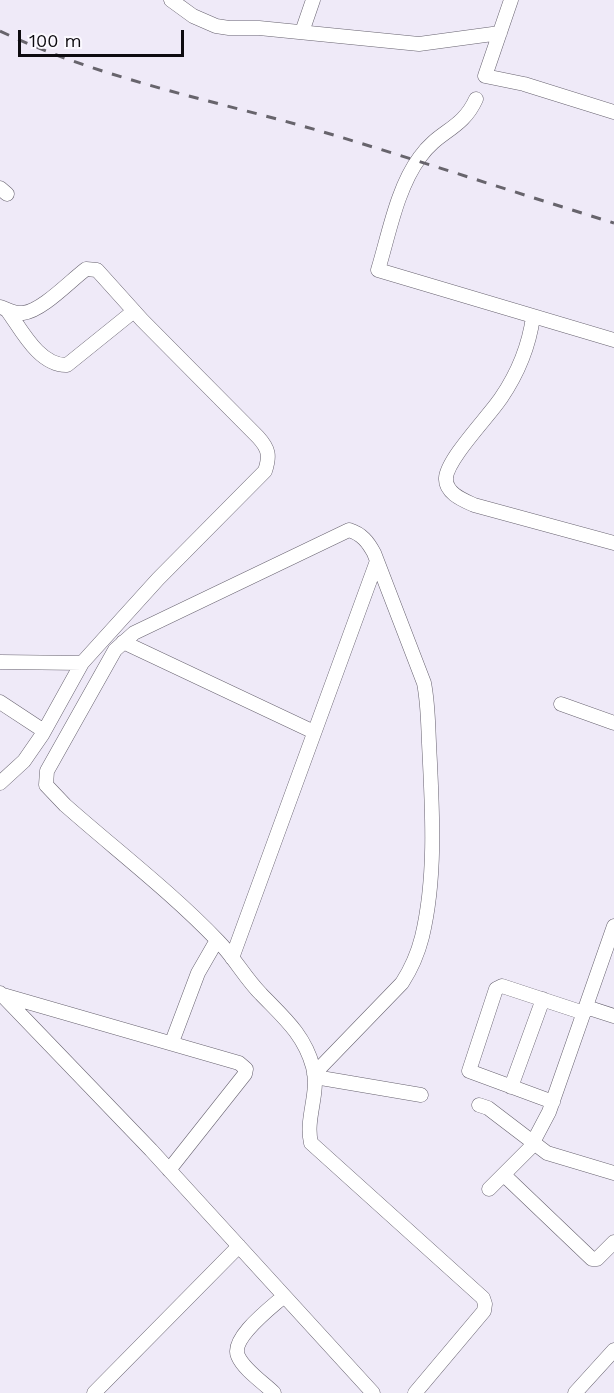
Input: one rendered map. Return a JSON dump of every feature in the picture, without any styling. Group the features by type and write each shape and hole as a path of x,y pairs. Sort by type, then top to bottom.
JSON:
{"street":[{"path":"171,0 193,16 216,26 419,44 500,33"},
{"path":"302,33 312,0"},
{"path":"511,0 484,76 524,84 614,112"},
{"path":"476,99 464,120 438,136 417,162 403,192 378,270 614,340"},
{"path":"0,783 24,761 82,663 158,579 265,471 269,458 267,447 258,437 134,311 97,270 86,269 46,301 26,313 3,308"},
{"path":"3,308 36,349 58,365 67,365 134,311"},
{"path":"533,316 529,341 517,371 497,404 451,461 446,478 447,486 461,499 474,505 614,543"},
{"path":"315,1076 402,983 417,954 426,917 430,871 431,791 428,700 420,669 377,561 368,542 357,533 349,531 134,633 123,642 115,650 55,755 47,771 46,785 217,940 260,993 291,1023 308,1052 315,1076 315,1097 309,1132 311,1143 470,1285 485,1304 484,1311 415,1393"},
{"path":"231,958 377,561"},
{"path":"123,642 314,732"},
{"path":"0,662 82,663"},
{"path":"0,702 44,730"},
{"path":"561,704 614,723"},
{"path":"489,1189 532,1144 553,1102 614,926"},
{"path":"172,1042 198,973 217,940"},
{"path":"553,1102 469,1071 496,989 502,986 543,999 614,1016"},
{"path":"1,994 172,1042 239,1063 246,1069 245,1074 170,1170"},
{"path":"1,994 170,1170 372,1393"},
{"path":"511,1087 543,999"},
{"path":"315,1076 421,1095"},
{"path":"478,1105 488,1108 532,1144 547,1153 614,1173"},
{"path":"504,1175 592,1259 597,1259 614,1242"},
{"path":"94,1393 239,1246"},
{"path":"274,1393 237,1356 237,1348 245,1332 284,1296"},
{"path":"574,1393 614,1350"}],"railway":[{"path":"0,31 38,48 117,76 320,131 614,223"}]}
